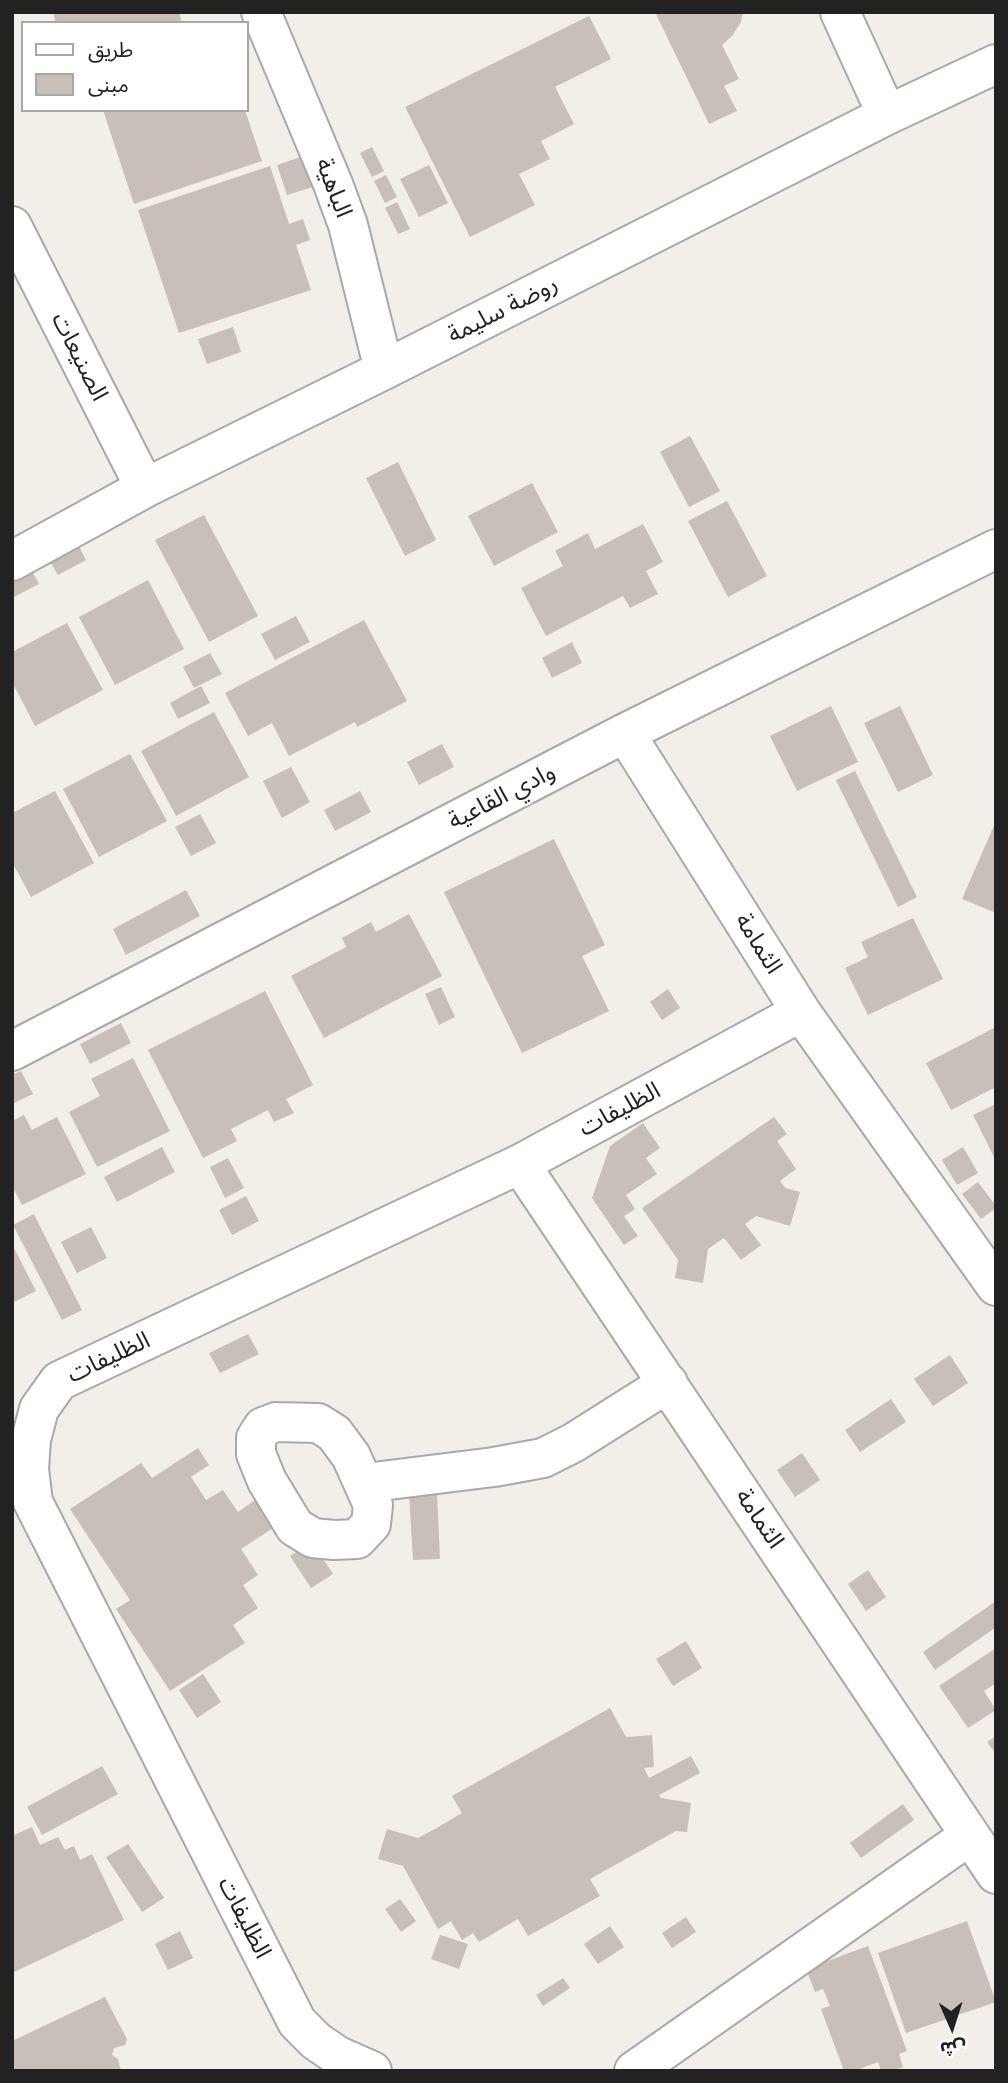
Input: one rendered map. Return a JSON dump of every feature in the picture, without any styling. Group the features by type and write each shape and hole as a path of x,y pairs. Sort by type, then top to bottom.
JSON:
{"street":[{"name":"الباهية","path":"261,12 348,225 384,370"},
{"path":"840,12 887,115"},
{"name":"روضة سليمة","path":"12,561 145,488 887,115 996,64"},
{"name":"الصنيعات","path":"12,226 145,488"},
{"name":"وادي القاعية","path":"12,1051 625,733 996,549"},
{"name":"الثمامة","path":"625,733 801,1012 996,1286"},
{"name":"الظليفات","path":"372,2071 338,2056 316,2041 297,2022 33,1502 29,1469 31,1440 39,1409 59,1381 520,1164 801,1012"},
{"name":"الثمامة","path":"520,1164 996,1874"},
{"path":"365,1483 543,1458 573,1443 668,1383"},
{"path":"634,2071 969,1836"}],"building":[{"path":"179,12 181,21 55,21 53,13"},
{"path":"655,12 743,12 741,22 722,45 739,79 724,86 737,111 709,124"},
{"path":"589,16 611,59 555,87 574,124 541,141 550,159 519,174 535,205 470,237 405,107"},
{"path":"104,112 246,112 262,161 134,204"},
{"path":"372,147 384,171 372,177 360,153"},
{"path":"303,156 313,187 287,195 277,165"},
{"path":"429,165 448,203 419,217 400,179"},
{"path":"270,166 289,224 303,219 310,240 296,245 311,290 179,333 138,210"},
{"path":"386,175 397,197 385,203 374,181"},
{"path":"397,202 410,229 398,234 385,208"},
{"path":"233,327 241,352 207,364 198,339"},
{"path":"690,436 720,491 689,507 660,452"},
{"path":"398,462 436,540 405,556 366,478"},
{"path":"532,483 558,532 494,566 468,516"},
{"path":"727,501 767,576 728,597 688,521"},
{"path":"204,515 258,616 209,642 155,540"},
{"path":"643,524 663,562 646,571 658,594 630,608 623,596 546,636 521,588 563,566 555,551 588,533 595,549"},
{"path":"74,537 86,560 58,575 45,553"},
{"path":"27,561 39,584 12,598 12,569"},
{"path":"148,580 184,649 115,685 79,617"},
{"path":"296,616 310,642 275,660 261,634"},
{"path":"364,620 407,701 357,727 355,722 289,756 272,723 248,736 225,693"},
{"path":"67,623 103,690 35,726 12,682 12,652"},
{"path":"572,642 582,663 552,678 542,658"},
{"path":"210,653 222,674 194,688 183,667"},
{"path":"201,686 210,703 178,719 170,703"},
{"path":"831,706 858,762 797,791 770,736"},
{"path":"900,706 933,775 898,792 864,723"},
{"path":"214,712 249,777 176,816 141,751"},
{"path":"442,744 454,767 419,785 407,762"},
{"path":"130,754 167,821 99,857 63,789"},
{"path":"291,767 310,802 282,818 263,781"},
{"path":"855,771 917,897 898,907 836,780"},
{"path":"55,791 94,863 31,897 12,862 12,813"},
{"path":"360,791 371,812 335,831 324,810"},
{"path":"200,814 216,843 191,856 175,827"},
{"path":"996,821 996,913 962,899"},
{"path":"554,839 605,945 582,956 609,1011 522,1053 444,892"},
{"path":"186,890 200,916 126,955 113,929"},
{"path":"409,914 442,976 324,1038 291,976 346,947 342,938 371,922 376,932"},
{"path":"913,918 943,979 868,1015 845,968 868,957 861,942"},
{"path":"441,987 455,1017 439,1025 425,994"},
{"path":"668,989 680,1008 662,1020 650,1002"},
{"path":"265,991 313,1085 286,1099 294,1113 274,1122 268,1110 231,1129 237,1141 203,1158 148,1050"},
{"path":"121,1023 131,1043 90,1064 80,1044"},
{"path":"996,1027 996,1087 951,1110 926,1063"},
{"path":"133,1058 170,1131 97,1167 69,1112 100,1096 91,1079"},
{"path":"21,1071 33,1094 12,1104 12,1075"},
{"path":"996,1104 996,1161 973,1115"},
{"path":"24,1115 32,1130 57,1117 86,1174 22,1205 12,1186 12,1121"},
{"path":"774,1117 787,1134 777,1141 796,1169 780,1181 785,1188 800,1192 790,1226 756,1216 745,1224 761,1245 741,1260 724,1238 708,1249 703,1283 675,1278 678,1260 642,1208"},
{"path":"643,1123 660,1148 646,1158 657,1174 626,1195 635,1209 624,1216 638,1236 624,1245 592,1198 610,1146"},
{"path":"162,1147 175,1172 117,1202 104,1177"},
{"path":"963,1147 978,1173 957,1185 942,1160"},
{"path":"228,1158 244,1188 225,1198 210,1167"},
{"path":"978,1182 996,1206 981,1219 962,1194"},
{"path":"246,1196 259,1221 232,1235 219,1210"},
{"path":"34,1214 82,1310 62,1320 13,1225"},
{"path":"91,1227 107,1258 77,1273 61,1242"},
{"path":"12,1244 36,1291 12,1303"},
{"path":"248,1334 259,1354 220,1373 209,1353"},
{"path":"950,1355 968,1383 933,1406 914,1379"},
{"path":"891,1399 906,1422 860,1452 845,1430"},
{"path":"198,1448 209,1465 191,1477 206,1500 223,1490 238,1512 258,1498 276,1526 241,1549 258,1575 243,1585 258,1608 233,1625 245,1643 170,1691 116,1609 130,1600 70,1509 141,1463 152,1478"},
{"path":"802,1453 820,1480 795,1497 777,1470"},
{"path":"437,1492 440,1559 413,1560 409,1493"},
{"path":"312,1542 333,1574 311,1588 290,1556"},
{"path":"868,1570 886,1597 866,1611 848,1584"},
{"path":"996,1601 996,1627 935,1670 923,1652"},
{"path":"686,1641 702,1668 673,1686 656,1659"},
{"path":"996,1648 996,1683 984,1691 996,1710 968,1728 939,1686"},
{"path":"203,1674 221,1702 197,1718 179,1690"},
{"path":"610,1708 626,1737 652,1735 654,1767 644,1768 649,1778 691,1756 700,1773 659,1795 661,1798 691,1803 687,1832 676,1831 590,1879 600,1896 528,1936 518,1919 479,1942 473,1933 462,1940 451,1921 438,1929 403,1866 378,1859 387,1829 418,1838 435,1829 462,1813 452,1796"},
{"path":"996,1736 996,1754 987,1742"},
{"path":"102,1766 118,1794 42,1835 27,1807"},
{"path":"903,1804 914,1820 861,1858 850,1843"},
{"path":"32,1827 40,1845 58,1837 65,1850 74,1846 80,1860 92,1854 124,1920 12,1973 12,1836"},
{"path":"128,1844 164,1898 142,1912 106,1857"},
{"path":"400,1899 416,1921 401,1932 385,1909"},
{"path":"686,1917 696,1932 672,1948 662,1933"},
{"path":"967,1921 996,2002 906,2033 878,1953"},
{"path":"610,1926 624,1947 598,1964 584,1944"},
{"path":"180,1931 193,1958 168,1970 155,1944"},
{"path":"440,1935 468,1944 459,1969 431,1959"},
{"path":"868,1946 907,2051 899,2054 903,2067 892,2071 881,2071 878,2062 854,2071 844,2071 821,2009 830,2006 823,1989 815,1992 806,1969"},
{"path":"563,1978 570,1988 543,2006 536,1995"},
{"path":"105,1997 127,2039 125,2045 114,2048 112,2055 118,2059 121,2071 12,2071 12,2041"}]}
